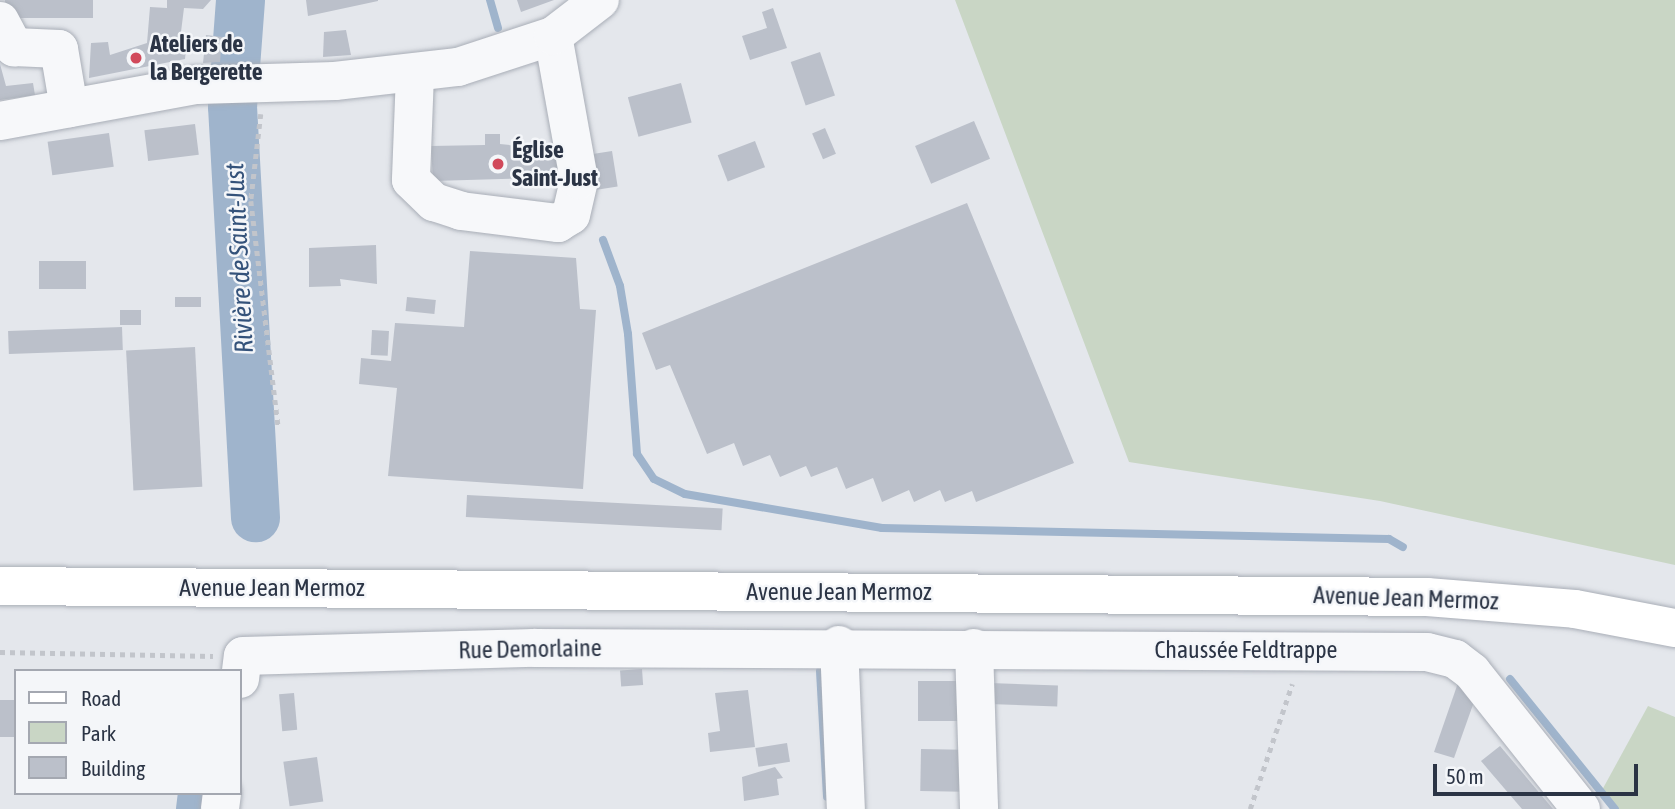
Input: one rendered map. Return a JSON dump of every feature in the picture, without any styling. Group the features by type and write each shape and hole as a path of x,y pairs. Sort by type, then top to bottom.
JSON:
{"main road":[{"name":"Avenue Jean Mermoz","path":"0,586 1427,597 1538,604 1675,628"}],"street":[{"path":"0,121 213,84 415,74 488,60 553,36 600,0"},
{"path":"0,21 14,47 58,49 69,108"},
{"path":"415,74 411,180 434,202 461,211 558,223 571,215 579,180 553,36"},
{"path":"839,645 846,809"},
{"name":"Chaussée Feldtrappe","path":"839,645 1427,652 1455,659 1581,809"},
{"name":"Rue Demorlaine","path":"241,668 839,645"},
{"path":"974,648 979,809"}],"path":[{"path":"260,83 251,201 278,425"},
{"path":"1250,809 1303,650"},
{"path":"0,652 241,668"}],"green space":[{"path":"955,0 1675,0 1675,565 1380,501 1129,462"},
{"path":"1648,706 1675,717 1675,809 1615,809 1601,792"}],"building":[{"path":"5,0 93,0 93,18 5,18"},
{"path":"167,0 211,0 203,9 184,8 180,40 187,40 185,59 89,78 91,43 108,42 110,55 147,43 150,7 167,8"},
{"path":"306,0 378,0 378,1 308,16"},
{"path":"517,0 554,0 521,12"},
{"path":"773,8 787,48 750,60 742,36 767,28 762,12"},
{"path":"346,30 351,55 323,57 324,32"},
{"path":"206,35 222,37 220,62 203,63"},
{"path":"820,52 835,95 806,106 791,62"},
{"path":"0,64 6,86 33,83 35,95 0,100"},
{"path":"681,83 692,123 638,137 628,97"},
{"path":"974,121 990,159 931,184 915,146"},
{"path":"195,124 199,155 148,161 144,130"},
{"path":"825,128 836,154 823,159 812,133"},
{"path":"109,133 114,167 52,175 48,142"},
{"name":"Église Saint-Just","path":"485,134 500,134 500,144 563,151 564,170 533,178 433,181 431,146 485,145"},
{"path":"755,141 765,167 728,181 718,155"},
{"path":"612,151 618,187 589,191 583,156"},
{"path":"967,203 1074,463 976,502 972,491 945,502 940,490 914,502 909,490 882,502 873,478 846,489 837,467 811,477 806,466 780,477 770,455 743,466 734,443 707,454 670,365 656,370 642,333"},
{"path":"376,245 377,284 340,279 341,286 309,287 309,248"},
{"path":"470,251 576,258 580,309 596,310 583,489 388,476 397,388 359,384 361,358 391,361 395,323 464,327"},
{"path":"39,261 86,261 86,289 39,289"},
{"path":"175,297 201,297 201,307 175,307"},
{"path":"407,297 436,300 434,314 406,311"},
{"path":"120,310 141,310 141,325 120,325"},
{"path":"122,327 123,350 9,354 8,331"},
{"path":"372,330 389,331 388,356 371,355"},
{"path":"195,347 202,487 133,490 126,351"},
{"path":"467,495 723,508 721,530 466,517"},
{"path":"642,669 643,685 621,686 620,671"},
{"path":"1459,680 1475,699 1454,758 1434,752"},
{"path":"918,681 962,681 962,721 918,721"},
{"path":"989,683 1058,685 1057,706 988,704"},
{"path":"748,690 755,747 710,752 708,733 720,731 715,693"},
{"path":"294,693 297,730 282,731 279,694"},
{"path":"0,700 14,700 14,737 0,737"},
{"path":"787,743 790,762 758,767 755,748"},
{"path":"1500,746 1553,809 1522,809 1481,761"},
{"path":"921,749 963,750 962,792 920,791"},
{"path":"317,757 323,802 290,806 283,762"},
{"path":"775,767 783,778 777,779 779,795 744,801 742,777"}],"waterway":[{"name":"Rivière de Saint-Just","path":"240,0 232,106 255,517"},
{"path":"490,0 498,28"},
{"path":"603,240 620,286 628,334 637,454 654,479 685,494 882,528 1389,539 1403,547"},
{"path":"820,671 827,797"},
{"path":"1510,679 1615,809"},
{"name":"Rivière de Saint-Just","path":"200,809 202,795"}],"place":[{"name":"Ateliers de la Bergerette","path":"136,58"},
{"name":"Église Saint-Just","path":"498,164"}]}
